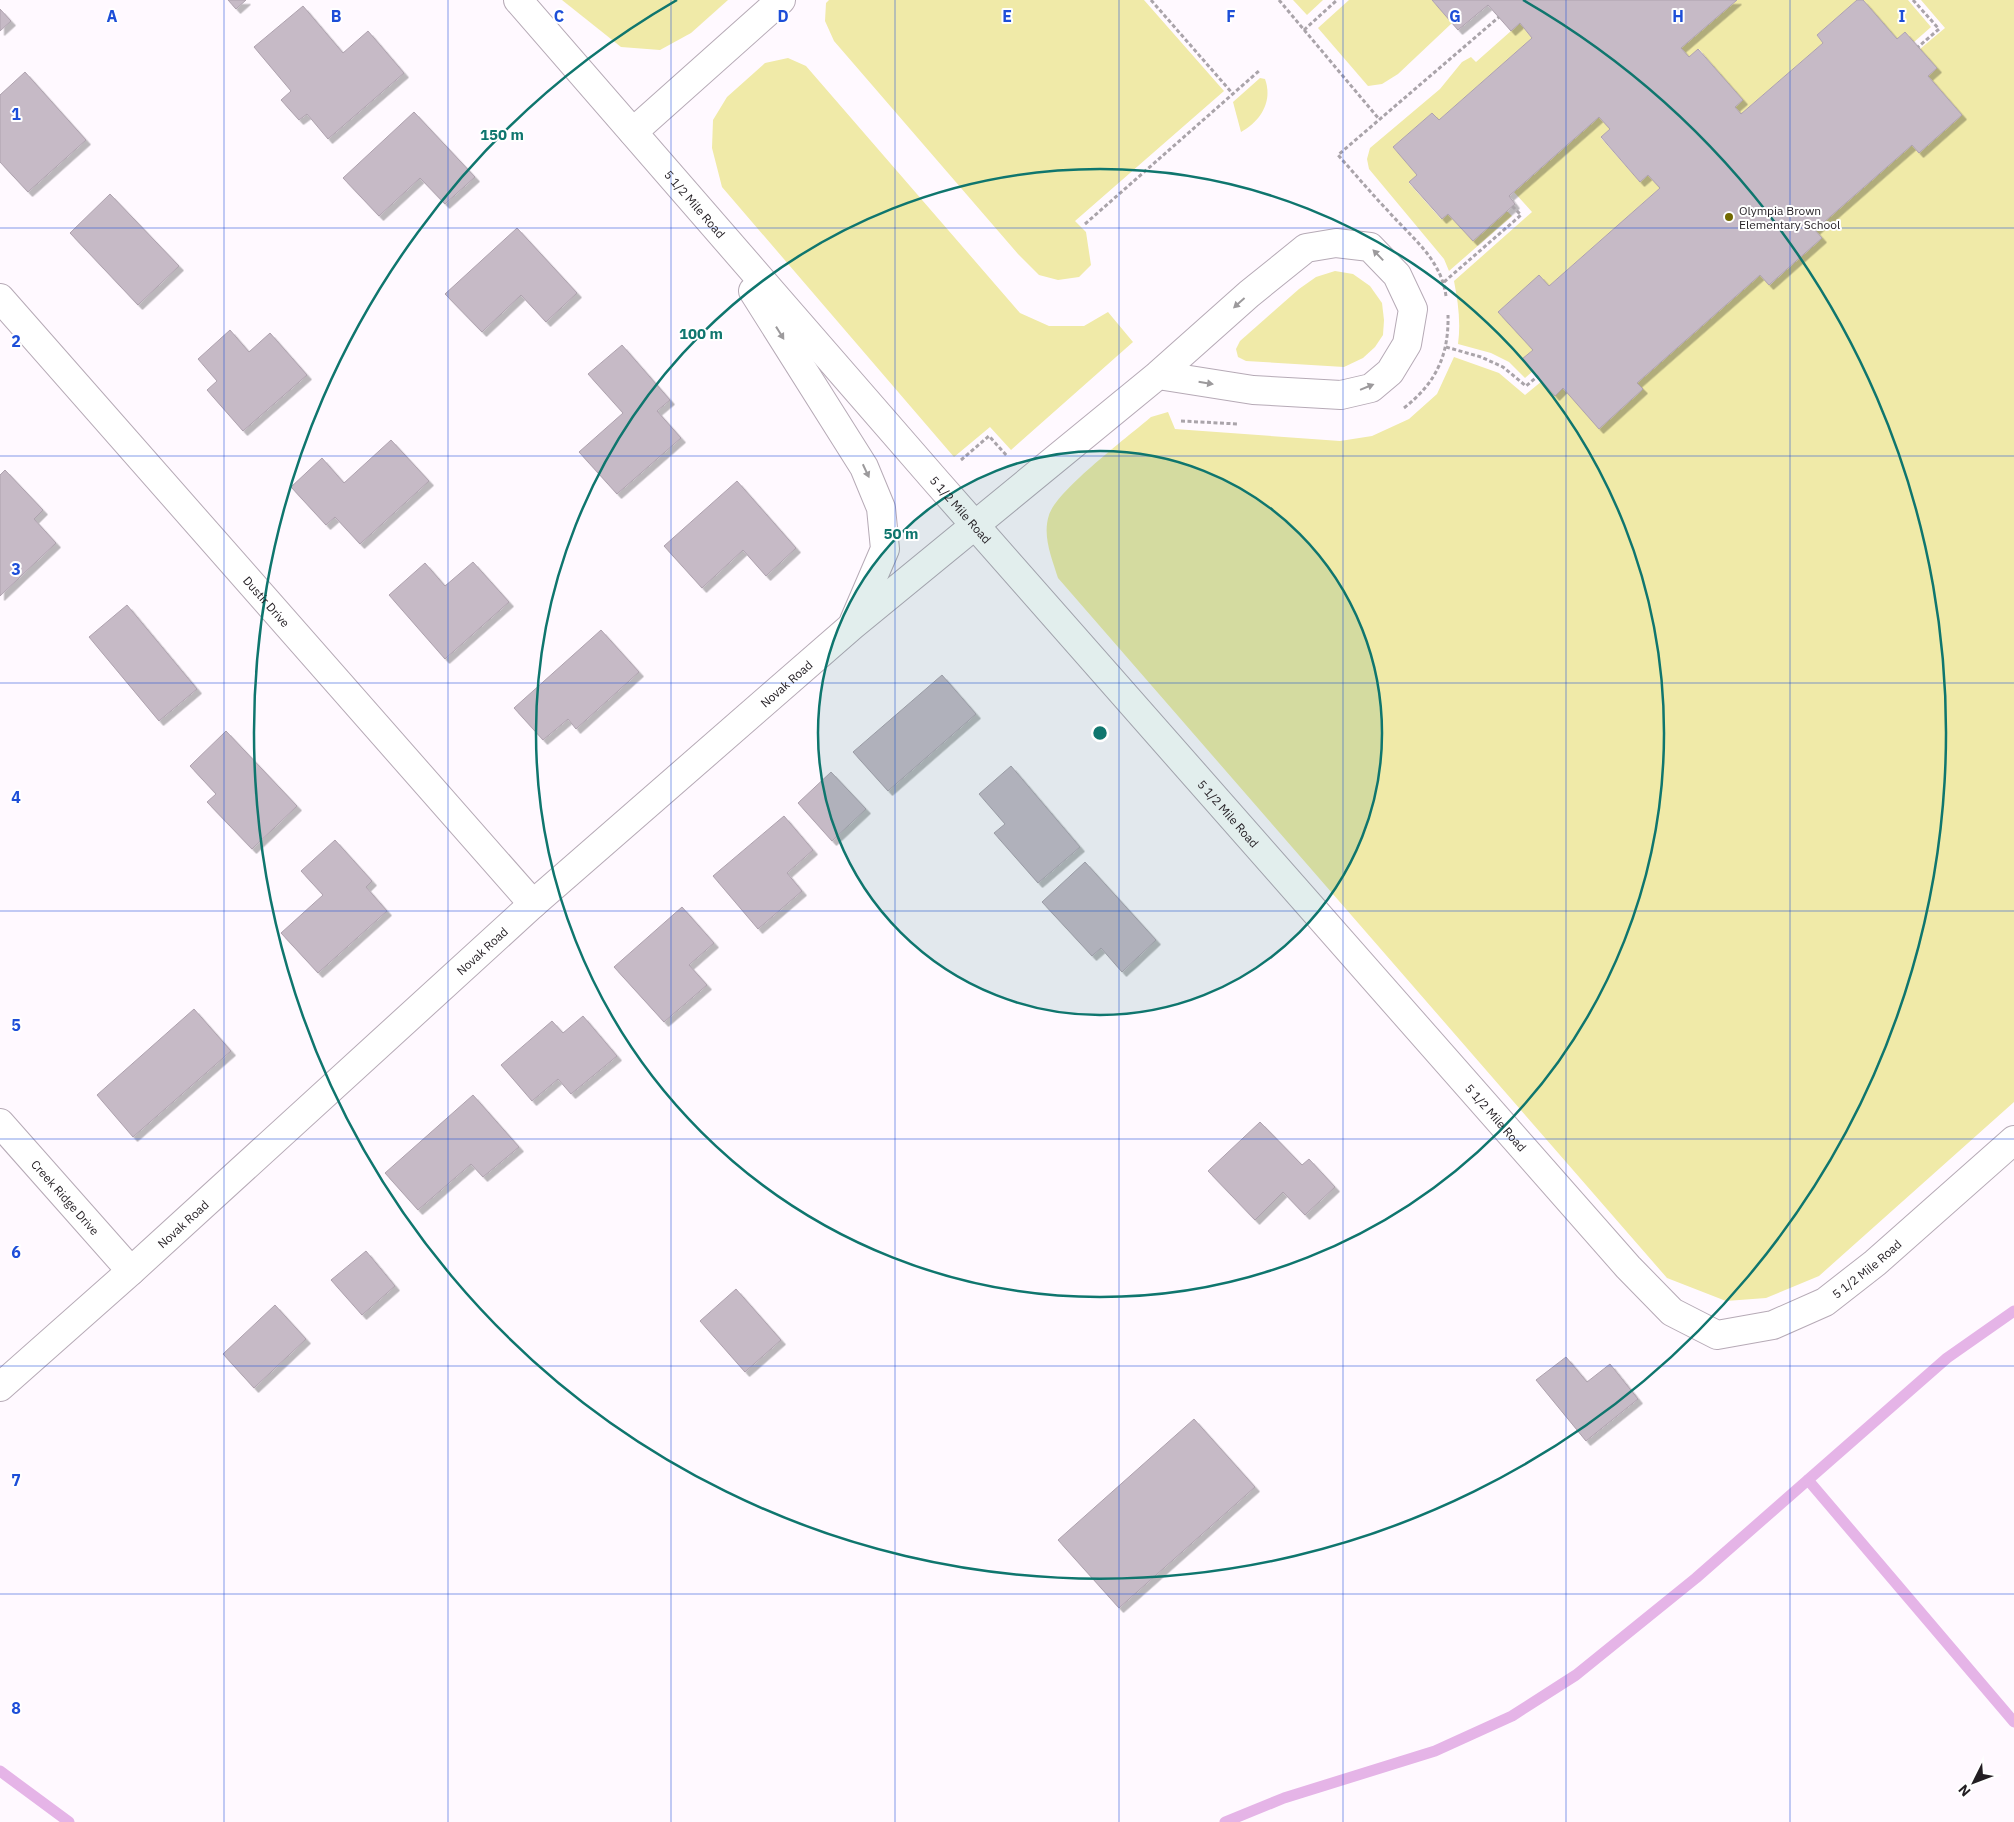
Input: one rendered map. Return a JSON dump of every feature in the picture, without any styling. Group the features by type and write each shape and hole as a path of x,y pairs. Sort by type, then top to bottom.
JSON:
{"street":[{"name":"5 1/2 Mile Road","path":"518,0 974,525 1628,1267 1672,1312 1717,1335 1773,1325 1825,1302 1875,1264 2014,1140"},
{"path":"633,132 782,0"},
{"path":"708,218 864,467 881,508 885,549 852,626"},
{"name":"Novak Road","path":"0,1387 131,1271 533,904 852,626 1158,375 1249,294 1306,248 1336,243 1370,247 1398,275 1412,309 1408,344 1390,372 1370,388 1340,395 1253,390 1158,375"},
{"name":"Dustir Drive","path":"0,298 533,904"},
{"name":"Creek Ridge Drive","path":"0,1123 131,1271"}],"path":[{"path":"1151,0 1233,94"},
{"path":"1279,0 1379,119"},
{"path":"1304,30 1337,0"},
{"path":"1913,0 1939,29 1918,47"},
{"path":"1446,299 1444,282 1428,252 1338,155 1499,18"},
{"path":"1085,224 1260,70"},
{"path":"1444,282 1521,215 1512,206"},
{"path":"1397,412 1418,397 1436,374 1446,347 1448,308"},
{"path":"1446,347 1481,357 1503,367 1526,386 1538,376"},
{"path":"1181,421 1240,424"},
{"path":"936,481 990,436 1010,459"}],"shaded area":[{"path":"562,0 728,0 691,33 660,50 621,47"},
{"path":"829,0 1144,0 1224,91 1075,221 1086,232 1091,265 1079,277 1058,280 1039,275 1018,254 834,41 825,21 826,3"},
{"path":"1293,0 1323,0 1307,15"},
{"path":"1349,0 1432,0 1452,23 1398,74 1382,84 1368,86 1318,28"},
{"path":"1737,0 1857,0 1817,35 1823,43 1741,114 1735,107 1742,100 1699,49 1689,57 1681,48"},
{"path":"1863,0 1908,0 1931,27 1914,42 1905,32 1897,39"},
{"path":"1921,0 2014,0 2014,1102 1819,1276 1766,1298 1726,1301 1667,1278 1058,578 1047,539 1047,523 1055,504 1065,492 1151,417 1168,412 1175,429 1340,441 1372,436 1409,419 1437,394 1454,357 1499,373 1525,395 1542,381 1555,396 1563,388 1599,428 1642,390 1637,383 1760,275 1770,285 1822,238 1815,230 1912,145 1919,153 1962,115 1928,76 1937,68 1920,49 1945,28"},
{"path":"1520,23 1532,38 1439,120 1432,113 1393,147 1417,175 1409,183 1441,219 1448,214 1473,241 1507,211 1512,216 1449,271 1444,259 1369,169 1367,159 1370,148 1440,89 1462,62 1471,57 1476,62"},
{"path":"788,58 806,66 1020,313 1049,326 1084,326 1108,312 1133,342 1011,450 990,427 954,457 722,187 712,148 713,120 727,97 765,63"},
{"path":"1260,78 1265,79 1267,87 1264,110 1254,122 1241,132 1233,102"},
{"path":"1599,117 1610,129 1601,138 1640,182 1648,175 1660,188 1549,286 1539,276 1498,312 1533,350 1523,359 1533,371 1525,378 1509,362 1491,353 1458,344 1459,312 1454,281 1532,212 1514,192"},
{"path":"1335,271 1353,274 1370,286 1382,303 1383,335 1375,347 1363,358 1344,367 1246,361 1238,357 1236,349 1240,341 1299,289 1316,277"}],"building":[{"path":"228,0 246,0 236,9"},
{"name":"Olympia Brown Elementary School","path":"1432,0 1737,0 1681,48 1689,57 1698,49 1743,100 1735,107 1741,114 1823,43 1817,35 1857,0 1863,0 1897,39 1905,32 1937,68 1928,76 1962,115 1919,153 1912,145 1815,230 1822,238 1769,285 1760,275 1637,383 1643,389 1599,429 1563,388 1555,396 1522,359 1533,350 1498,312 1539,275 1549,286 1660,188 1648,175 1640,182 1601,137 1610,129 1599,117 1509,196 1515,204 1473,241 1448,214 1442,219 1409,182 1417,175 1393,147 1432,113 1439,120 1532,38 1520,23 1511,31 1488,5 1458,30"},
{"path":"303,6 343,53 368,31 404,73 328,139 307,114 299,120 281,100 291,91 254,47"},
{"path":"0,9 11,21 0,31"},
{"path":"25,72 86,140 28,192 0,162 0,95"},
{"path":"414,112 475,177 445,204 420,178 379,216 343,178"},
{"path":"110,194 179,266 138,305 70,233"},
{"path":"517,228 577,293 546,322 521,295 482,332 445,294"},
{"path":"230,330 249,352 270,333 307,375 243,431 207,390 217,381 198,359"},
{"path":"622,345 670,400 657,411 681,438 617,494 579,452 623,413 588,374"},
{"path":"391,440 429,481 360,544 335,517 326,525 291,487 322,458 344,483"},
{"path":"5,470 43,510 34,519 56,543 0,596 0,475"},
{"path":"737,481 796,548 766,576 743,550 702,588 664,546"},
{"path":"473,562 509,602 445,659 389,595 425,563 445,586"},
{"path":"127,605 197,689 159,721 89,637"},
{"path":"601,630 639,672 576,729 568,719 543,740 514,708"},
{"path":"942,675 976,714 888,791 853,752"},
{"path":"226,731 297,806 252,849 207,802 216,794 190,766"},
{"path":"1011,766 1080,847 1038,883 994,833 1005,824 979,794"},
{"path":"831,772 866,809 832,841 798,803"},
{"path":"784,816 813,850 787,873 802,891 758,929 713,876"},
{"path":"335,840 372,881 366,887 387,911 318,973 281,933 323,895 301,871"},
{"path":"1085,862 1156,940 1122,972 1101,948 1092,956 1042,902"},
{"path":"682,907 714,943 689,965 707,985 664,1022 614,967"},
{"path":"194,1009 231,1051 133,1137 97,1095"},
{"path":"583,1016 617,1056 571,1094 558,1079 532,1101 501,1065 552,1021 563,1033"},
{"path":"473,1095 519,1147 483,1177 471,1164 418,1210 385,1173"},
{"path":"1260,1122 1302,1165 1309,1159 1335,1187 1305,1215 1283,1192 1255,1220 1208,1171"},
{"path":"366,1251 395,1286 362,1315 331,1280"},
{"path":"736,1289 781,1340 745,1372 700,1321"},
{"path":"275,1305 306,1339 254,1388 223,1354"},
{"path":"1566,1357 1587,1382 1610,1364 1638,1399 1586,1441 1536,1380"},
{"path":"1194,1419 1255,1487 1119,1608 1058,1540"}],"waterway":[{"path":"1225,1822 1284,1798 1435,1751 1512,1716 1576,1675 1696,1578 1947,1358 2014,1311"},
{"path":"1808,1480 2014,1722"},
{"path":"0,1771 69,1822"}],"place":[{"name":"Olympia Brown Elementary School","path":"1729,217"}]}
